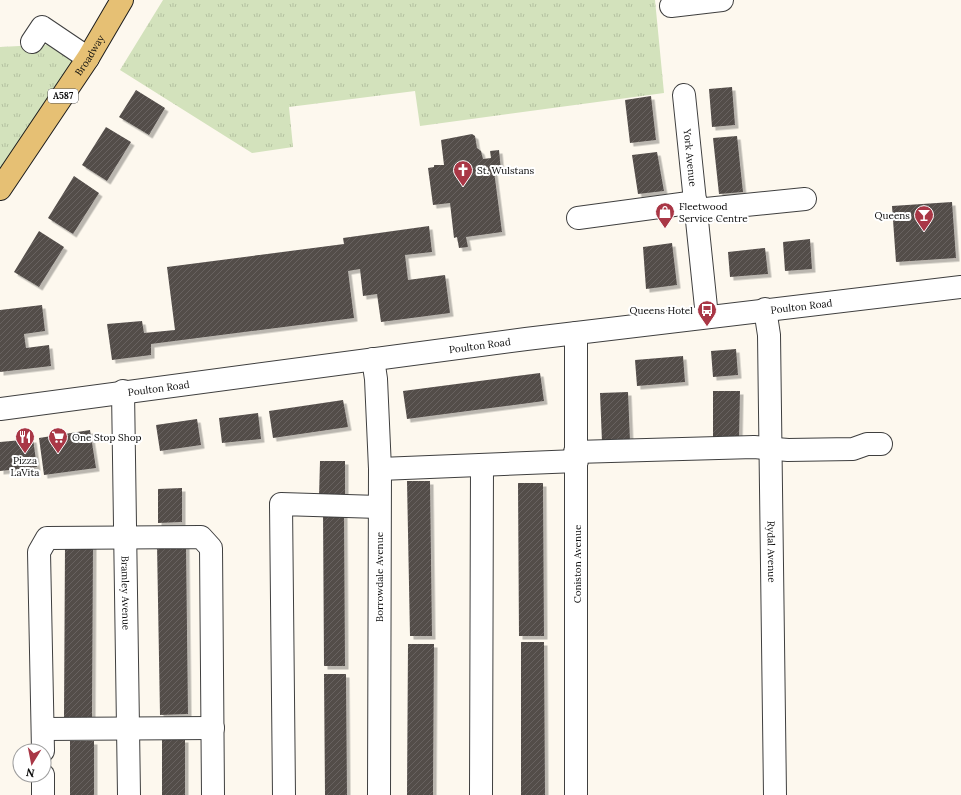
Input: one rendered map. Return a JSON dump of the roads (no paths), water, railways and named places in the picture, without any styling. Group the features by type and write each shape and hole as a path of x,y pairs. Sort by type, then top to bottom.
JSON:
{"main road":[{"name":"Broadway","path":"0,189 88,58 122,0"}],"street":[{"path":"671,6 722,0"},
{"path":"32,42 42,27 88,58"},
{"name":"York Avenue","path":"684,95 707,317"},
{"path":"578,218 696,206 805,199"},
{"name":"Poulton Road","path":"0,408 765,309 961,287"},
{"name":"Rydal Avenue","path":"765,309 769,334 775,795"},
{"name":"Coniston Avenue","path":"576,333 576,795"},
{"name":"Borrowdale Avenue","path":"373,359 376,379 380,469 379,795"},
{"name":"Bramley Avenue","path":"123,391 129,795"},
{"path":"380,469 482,465 576,456 770,448 788,450 853,448 867,444 881,444"},
{"path":"481,795 482,465"},
{"path":"284,795 281,504 379,507"},
{"path":"43,743 39,552 47,538 201,537 211,548 213,795"},
{"path":"43,729 213,728"},
{"path":"43,783 43,795"}],"place":[{"name":"St. Wulstans","path":"463,187"},
{"name":"Fleetwood Service Centre","path":"665,229"},
{"name":"Queens","path":"924,232"},
{"name":"Queens Hotel","path":"707,327"},
{"name":"Pizza LaVita","path":"25,454"},
{"name":"One Stop Shop","path":"58,454"}]}
